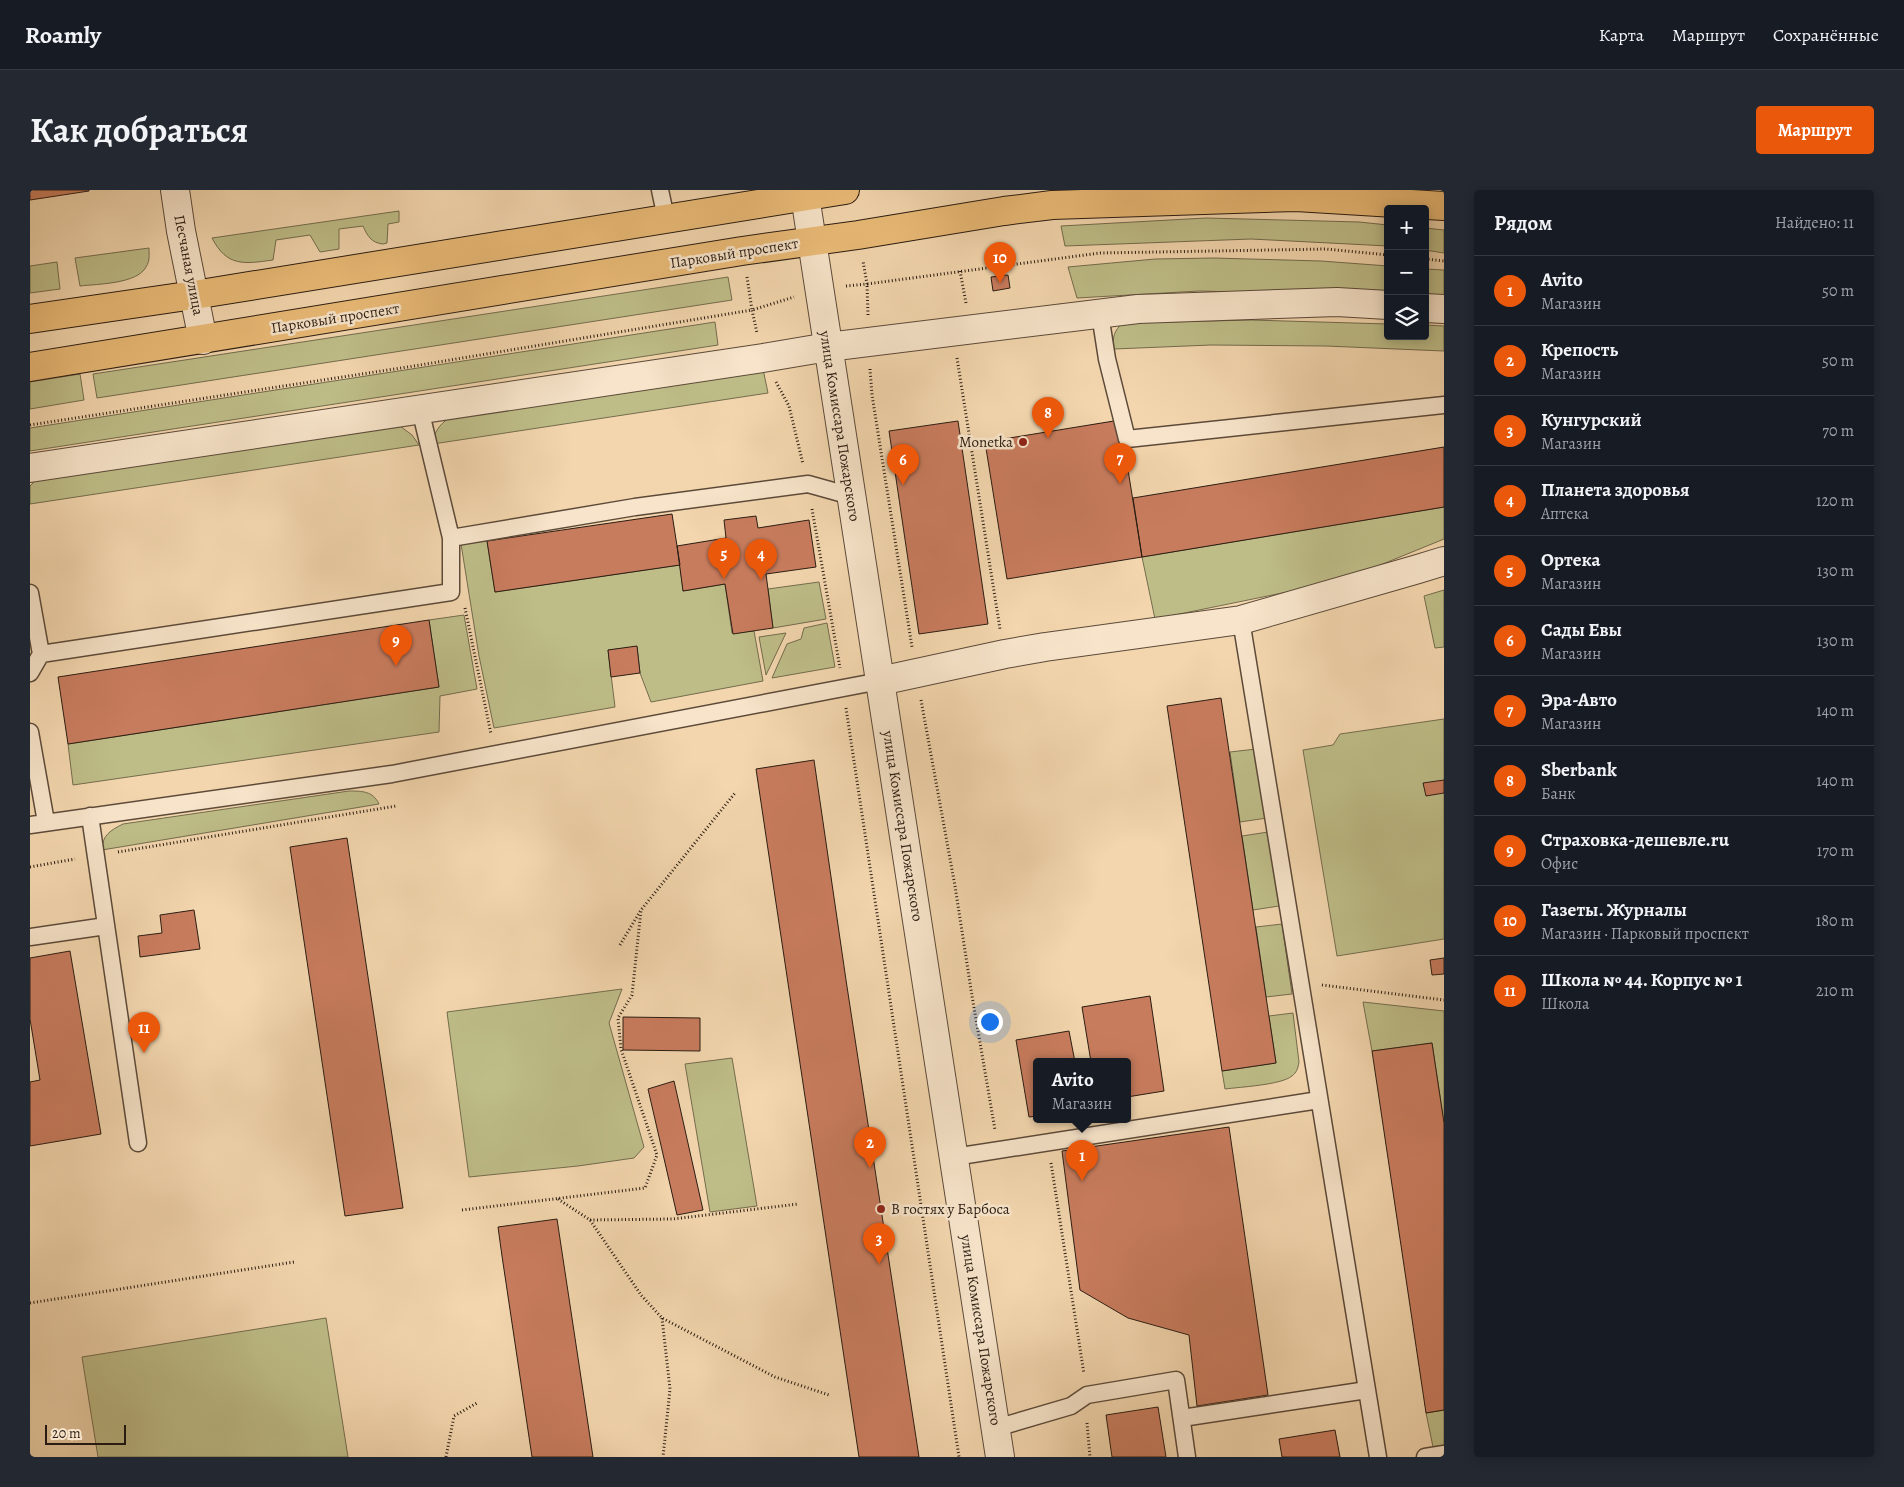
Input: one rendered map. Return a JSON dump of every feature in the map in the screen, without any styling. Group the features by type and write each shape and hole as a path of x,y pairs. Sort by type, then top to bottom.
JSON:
{"main road":[{"path":"30,319 194,295 845,190"},
{"name":"Парковый проспект","path":"30,367 812,241 1052,205 1296,196 1444,206"}],"street":[{"name":"Песчаная улица","path":"175,190 181,231 203,340"},
{"name":"улица Комиссара Пожарского","path":"805,196 1000,1457"},
{"path":"30,468 828,347 1138,309 1327,303 1384,305"},
{"path":"1429,308 1444,309"},
{"path":"880,681 1005,654 1241,620 1418,570 1444,560"}],"lane":[{"path":"660,190 666,218"},
{"path":"1100,314 1107,359 1127,439 1444,405"},
{"path":"42,654 450,592 450,538 420,408"},
{"path":"450,538 634,507 808,484 851,496"},
{"path":"30,593 42,654 30,673"},
{"path":"1241,620 1378,1457"},
{"path":"30,825 392,774 880,681"},
{"path":"30,732 46,822"},
{"path":"90,816 138,1143"},
{"path":"30,937 106,926"},
{"path":"954,1157 1320,1100"},
{"path":"996,1428 1071,1406 1087,1395 1176,1380 1188,1457"},
{"path":"1182,1418 1367,1390"},
{"path":"1425,1457 1444,1454"}],"path":[{"path":"998,1150 956,886 916,674 872,395 868,342 867,284 1100,253 1326,249 1384,255"},
{"path":"1429,259 1444,261"},
{"path":"960,271 967,301 953,332 1005,654"},
{"path":"30,425 424,364 752,310 762,358 789,406 808,484 844,689 959,1457"},
{"path":"450,592 462,591 496,754"},
{"path":"620,945 640,910 735,793"},
{"path":"30,867 396,806"},
{"path":"462,1210 645,1188 656,1155 621,1050 618,1018 632,995 640,910"},
{"path":"1300,980 1325,986 1444,1000"},
{"path":"1048,1142 1087,1395 1087,1439 1090,1457"},
{"path":"558,1198 590,1220 641,1295 662,1318 775,1377 829,1395"},
{"path":"590,1220 672,1219 798,1204"},
{"path":"30,1303 294,1262"},
{"path":"662,1318 670,1389 663,1457"},
{"path":"446,1457 454,1416 477,1403"}],"shaded area":[{"path":"399,211 399,222 388,224 387,243 383,244 372,240 363,226 339,229 339,249 320,252 310,235 276,240 273,260 245,262 230,259 212,238"},
{"path":"1206,218 1359,222 1384,225 1384,246 1251,239 1065,246 1061,226"},
{"path":"1429,228 1444,230 1444,253 1429,251"},
{"path":"149,248 147,265 141,273 134,277 106,284 80,286 75,258"},
{"path":"1214,258 1321,261 1384,266 1384,296 1199,291 1077,298 1068,267 1155,259"},
{"path":"57,262 60,289 30,293 30,266"},
{"path":"1429,269 1444,270 1444,299 1429,298"},
{"path":"728,277 732,300 97,398 93,374"},
{"path":"1251,320 1384,324 1384,340 1429,340 1429,325 1444,326 1444,351 1326,346 1211,345 1114,349 1114,334 1123,323"},
{"path":"715,322 718,345 30,451 30,428"},
{"path":"763,369 768,393 433,444 438,429 449,418"},
{"path":"80,374 84,400 30,409 30,382"},
{"path":"400,426 412,435 419,445 30,504 30,486 37,479"},
{"path":"1444,507 1444,539 1341,581 1155,619 1142,557"},
{"path":"487,541 495,592 680,565 683,591 725,584 732,633 754,631 763,681 651,702 640,673 637,647 608,650 615,707 494,728 479,656 461,544"},
{"path":"819,582 826,619 773,628 768,589"},
{"path":"1444,590 1444,647 1435,648 1424,596"},
{"path":"464,615 477,689 440,696 439,732 73,785 68,744 439,687 429,620"},
{"path":"827,623 835,667 772,678 787,644 801,639 804,628"},
{"path":"786,633 766,675 759,637"},
{"path":"1444,719 1444,939 1337,956 1303,750 1333,745 1340,734"},
{"path":"1256,749 1267,818 1240,822 1230,752"},
{"path":"349,791 370,794 374,796 379,804 102,850 105,837 123,824"},
{"path":"1268,832 1279,906 1253,910 1242,836"},
{"path":"1282,924 1292,994 1266,997 1256,927"},
{"path":"622,989 609,1023 644,1147 634,1158 578,1166 469,1177 447,1012"},
{"path":"1363,1002 1444,1011 1444,1123 1432,1043 1372,1051"},
{"path":"1293,1013 1299,1062 1295,1073 1279,1082 1225,1089 1222,1071 1276,1063 1269,1016"},
{"path":"732,1058 757,1206 710,1212 685,1064"},
{"path":"326,1318 348,1457 98,1457 82,1357"},
{"path":"1444,1410 1444,1445 1433,1447 1426,1413"}],"building":[{"path":"30,190 89,190 89,191 30,200"},
{"path":"1008,275 1010,288 993,291 991,277"},
{"path":"1120,420 1142,557 1007,579 985,442"},
{"path":"958,421 988,624 919,634 889,431"},
{"path":"1444,447 1444,507 1142,557 1133,498"},
{"path":"672,514 680,565 495,592 487,541"},
{"path":"756,516 758,528 809,520 816,567 766,574 773,628 733,634 725,584 683,591 677,546 726,538 724,520"},
{"path":"429,620 439,687 68,744 58,677"},
{"path":"637,646 640,673 611,677 608,650"},
{"path":"1221,698 1276,1063 1222,1071 1167,706"},
{"path":"814,760 919,1457 859,1457 756,769"},
{"path":"1444,780 1444,793 1426,796 1423,783"},
{"path":"347,838 403,1208 345,1216 290,847"},
{"path":"194,910 200,949 140,957 138,936 162,933 160,915"},
{"path":"70,951 101,1134 30,1146 30,1082 40,1080 30,1019 30,958"},
{"path":"1444,958 1444,974 1432,975 1430,960"},
{"path":"1150,996 1164,1091 1131,1096 1131,1058 1090,1058 1082,1007"},
{"path":"623,1017 700,1018 700,1051 623,1050"},
{"path":"1069,1031 1074,1058 1033,1058 1033,1116 1029,1117 1016,1040"},
{"path":"1432,1043 1444,1123 1444,1410 1426,1413 1372,1051"},
{"path":"674,1081 703,1210 677,1215 648,1089"},
{"path":"1229,1127 1268,1395 1197,1406 1189,1335 1128,1318 1080,1290 1062,1151"},
{"path":"557,1219 593,1457 532,1457 498,1227"},
{"path":"1158,1407 1166,1457 1112,1457 1106,1415"},
{"path":"1335,1430 1340,1457 1282,1457 1279,1439"}],"place":[{"name":"Газеты. Журналы","path":"1000,283"},
{"name":"Sberbank","path":"1048,438"},
{"name":"Monetka","path":"1023,442"},
{"name":"Эра-Авто","path":"1120,484"},
{"name":"Сады Евы","path":"903,485"},
{"name":"Ортека","path":"724,579"},
{"name":"Планета здоровья","path":"761,580"},
{"name":"Страховка-дешевле.ru","path":"396,666"},
{"name":"Школа № 44. Корпус № 1","path":"144,1053"},
{"name":"Крепость","path":"870,1168"},
{"name":"Avito","path":"1082,1181"},
{"name":"В гостях у Барбоса","path":"881,1209"},
{"name":"Кунгурский","path":"879,1264"}]}
